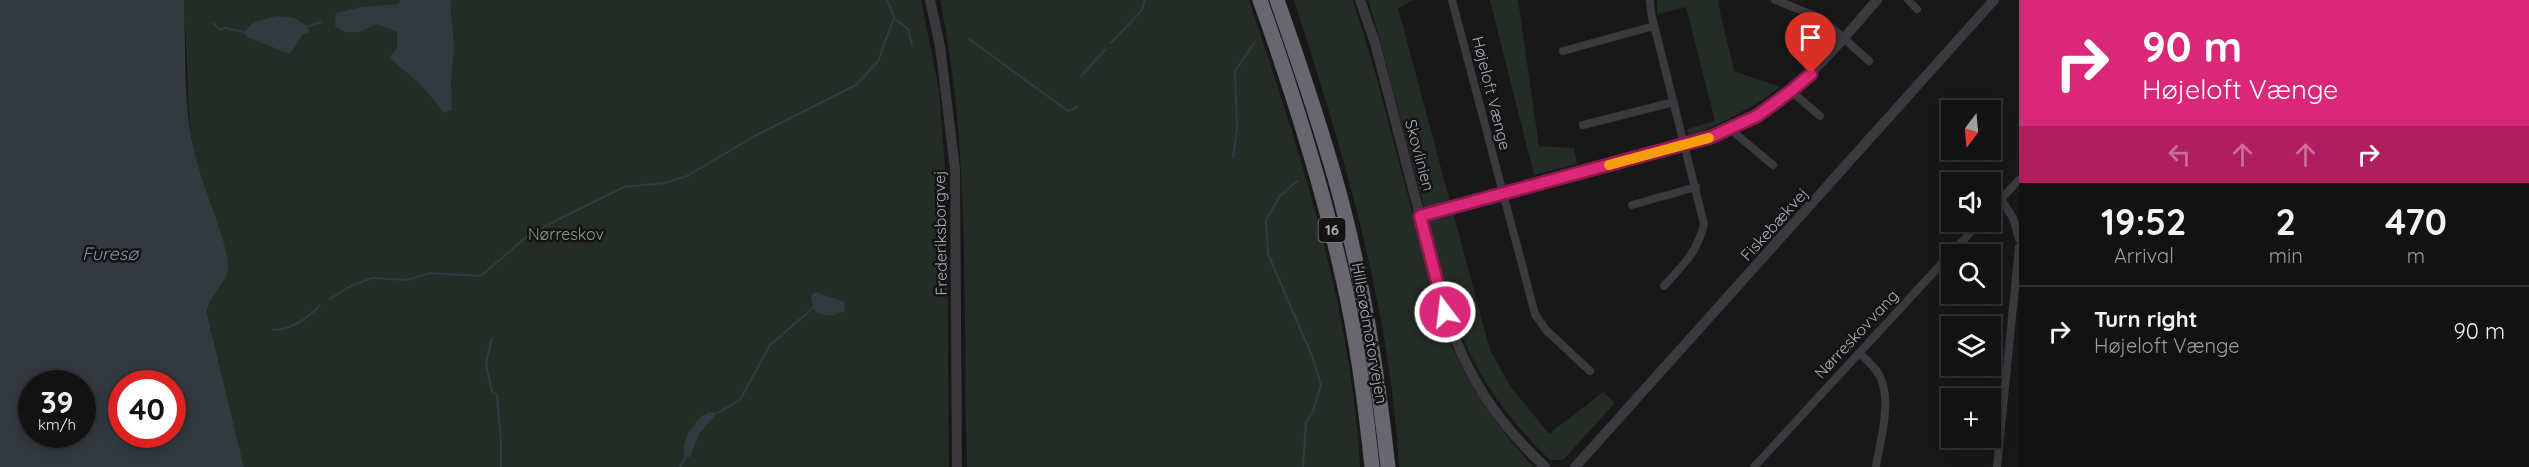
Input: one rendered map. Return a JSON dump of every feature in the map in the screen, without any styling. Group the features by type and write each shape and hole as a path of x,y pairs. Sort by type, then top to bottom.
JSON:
{"highway":[{"name":"Hillerødmotorvejen","path":"1260,0 1314,161 1340,266 1356,345 1372,467"},
{"name":"Hillerødmotorvejen","path":"1277,0 1305,81 1340,198 1372,345 1388,467"}],"street":[{"name":"Frederiksborgvej","path":"930,0 940,46 955,169 957,467"},
{"name":"Skovlinien","path":"1360,0 1375,43 1445,312 1460,353 1479,388 1500,419 1545,467"},
{"name":"Højeloft Vænge","path":"1452,0 1502,193 1539,322 1590,370"},
{"path":"1650,0 1654,26 1704,224 1697,246 1664,286"},
{"path":"1775,0 1821,18 1869,61"},
{"path":"1420,216 1684,146 1731,130 1757,116 1791,91 1877,0"},
{"path":"1908,0 1917,9"},
{"name":"Fiskebækvej","path":"1575,467 1994,0"},
{"path":"1563,51 1654,26"},
{"path":"1791,91 1820,116"},
{"path":"1583,125 1674,102"},
{"path":"1731,130 1773,165"},
{"path":"2019,180 2001,199 2013,218 2019,239"},
{"path":"1632,205 1696,187"},
{"name":"Nørreskovvang","path":"1754,467 1971,232"},
{"path":"1997,467 2019,247"},
{"path":"1859,352 1877,371 1883,385 1885,401 1876,467"}],"green space":[{"name":"Nørreskov","path":"184,0 921,0 939,89 947,195 949,467 244,467 207,314 210,299 224,282 193,150 189,116"},
{"path":"940,0 1249,0 1287,114 1320,230 1346,347 1355,407 1360,467 967,467 961,174 950,58"},
{"path":"1294,0 1353,0 1374,68 1443,327 1471,384 1482,401 1506,435 1534,467 1399,467 1386,348 1362,230 1330,114"},
{"path":"1368,0 1413,0 1398,8 1490,350 1511,387 1549,434 1603,392 1615,403 1563,460 1550,460 1503,408 1480,372 1460,332 1451,309"},
{"path":"1490,0 1518,0 1539,146 1574,148 1577,164 1534,175"},
{"path":"1657,0 1719,0 1734,71 1780,87 1736,115 1689,137 1687,129 1715,121 1686,7 1657,14"}],"water":[{"name":"Furesø","path":"0,0 184,0 190,132 228,261 226,276 211,300 207,314 244,467 0,467"},
{"path":"401,0 450,0 454,47 451,82 452,110 444,113 423,87 390,58 397,47 397,32 377,24 361,31 351,32 340,30 335,26 336,13 362,7 398,4"},
{"path":"277,16 294,18 308,26 309,32 303,34 290,54 247,37 244,32 254,22"},
{"path":"816,292 844,302 845,311 832,316 819,314 813,308 811,296"},
{"path":"709,412 717,413 699,434 690,457 685,457 685,444 690,431 699,419"}],"waterway":[{"path":"887,0 894,17"},
{"path":"1111,43 1142,10 1145,0"},
{"path":"330,299 351,286 372,278 407,280 430,273 481,276 525,238 557,220 624,187 665,183 687,176 753,137 856,85 878,61 894,18 908,29 912,45"},
{"path":"308,26 322,22"},
{"path":"213,23 220,30 225,28 244,32"},
{"path":"969,39 1068,111 1077,107"},
{"path":"1233,157 1237,129 1235,71 1255,42"},
{"path":"1081,76 1105,50"},
{"path":"1297,181 1279,197 1266,220 1268,254 1312,356 1321,385 1313,411 1306,422 1303,467"},
{"path":"273,330 287,328 299,322 320,305"},
{"path":"717,413 740,400 770,345 813,308"},
{"path":"492,338 486,364 492,392 497,395 501,467"},
{"path":"680,467 685,457"}],"slow traffic":[{"path":"1609,165 1709,138"}],"route":[{"path":"1445,312 1420,216 1711,137 1757,116 1811,74"}]}
